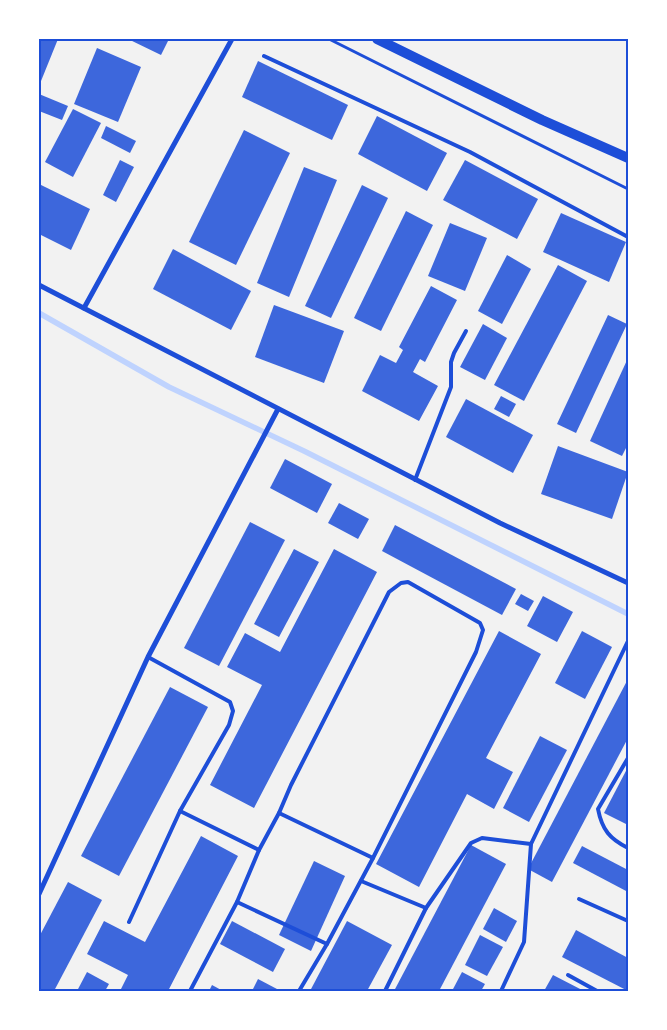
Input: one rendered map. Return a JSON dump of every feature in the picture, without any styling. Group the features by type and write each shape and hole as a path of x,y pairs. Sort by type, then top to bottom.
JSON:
{"main road":[{"path":"378,39 542,120 628,158"}],"street":[{"path":"84,308 232,39"},
{"path":"39,286 500,523 628,584"},
{"path":"39,894 148,656 278,409"}],"lane":[{"path":"264,56 470,152 628,237"},
{"path":"416,480 451,387 451,362 454,353 466,331"},
{"path":"190,991 237,902 259,850 389,592 401,583 408,582 473,618 480,623 483,630 476,652 373,858 327,944 299,991"},
{"path":"501,991 524,942 531,844 628,641"},
{"path":"129,922 180,811 229,725 233,712 230,702 148,656"},
{"path":"628,758 598,809 601,824 607,833 615,841 628,848"},
{"path":"180,811 259,850"},
{"path":"279,813 373,858"},
{"path":"385,991 426,908 471,843 482,838 531,844"},
{"path":"361,881 426,908"},
{"path":"579,899 628,921"},
{"path":"237,902 327,944"},
{"path":"568,975 597,991"}],"path":[{"path":"329,39 628,189"}],"building":[{"path":"39,39 58,39 39,86"},
{"path":"128,39 169,39 161,55"},
{"path":"97,48 141,67 118,122 74,104"},
{"path":"258,61 348,105 332,140 242,97"},
{"path":"39,94 68,106 62,120 39,111"},
{"path":"73,109 101,123 73,177 45,162"},
{"path":"377,116 447,153 427,191 358,154"},
{"path":"106,126 136,141 130,153 101,138"},
{"path":"244,130 290,153 236,265 189,242"},
{"path":"120,160 134,167 116,202 103,195"},
{"path":"465,160 538,199 517,239 443,200"},
{"path":"304,167 337,180 289,297 257,283"},
{"path":"39,184 90,209 71,250 39,234"},
{"path":"362,185 388,198 331,318 305,306"},
{"path":"406,211 433,225 381,331 354,318"},
{"path":"561,213 626,242 609,282 543,252"},
{"path":"450,223 487,238 465,291 428,276"},
{"path":"173,249 251,291 231,330 153,289"},
{"path":"507,255 531,269 502,324 478,311"},
{"path":"558,265 587,281 524,401 494,385"},
{"path":"431,286 457,300 425,362 420,359 413,372 438,386 419,421 362,391 380,355 396,363 403,350 399,347"},
{"path":"274,305 344,331 324,383 255,357"},
{"path":"608,315 627,324 576,433 557,424"},
{"path":"483,324 507,338 485,380 460,367"},
{"path":"628,358 628,444 622,456 590,441"},
{"path":"501,396 516,404 509,417 494,409"},
{"path":"466,399 533,435 513,473 446,437"},
{"path":"558,446 628,472 612,519 541,494"},
{"path":"285,459 332,484 317,513 270,488"},
{"path":"339,503 369,519 358,539 328,523"},
{"path":"250,522 285,540 219,666 184,648"},
{"path":"395,525 516,589 502,615 382,551"},
{"path":"294,549 319,562 279,637 254,624"},
{"path":"334,549 377,572 254,808 210,785 262,685 227,667 245,633 280,652"},
{"path":"521,594 534,601 528,611 515,604"},
{"path":"543,596 573,612 557,642 527,626"},
{"path":"499,631 541,654 486,758 513,772 494,809 467,794 419,887 376,864"},
{"path":"582,631 612,647 585,699 555,683"},
{"path":"628,679 628,738 552,882 528,869"},
{"path":"170,687 208,707 119,876 81,856"},
{"path":"540,736 567,750 529,822 503,808"},
{"path":"628,767 628,825 604,813"},
{"path":"201,836 238,856 168,991 120,991 128,975 87,954 104,921 145,942"},
{"path":"471,845 506,864 439,991 394,991"},
{"path":"582,846 628,870 628,892 573,863"},
{"path":"314,861 345,876 311,951 279,935"},
{"path":"68,882 102,900 54,991 39,991 39,937"},
{"path":"494,908 517,921 506,942 483,929"},
{"path":"232,921 285,949 273,972 220,944"},
{"path":"347,921 392,945 367,991 310,991"},
{"path":"576,930 628,958 628,991 562,957"},
{"path":"480,935 503,947 487,976 465,965"},
{"path":"87,972 109,984 105,991 77,991"},
{"path":"462,972 485,984 481,991 452,991"},
{"path":"553,975 584,991 544,991"},
{"path":"258,979 277,989 276,991 252,991"},
{"path":"212,985 223,991 209,991"}],"waterway":[{"path":"39,313 169,387 304,451 628,614"}]}
